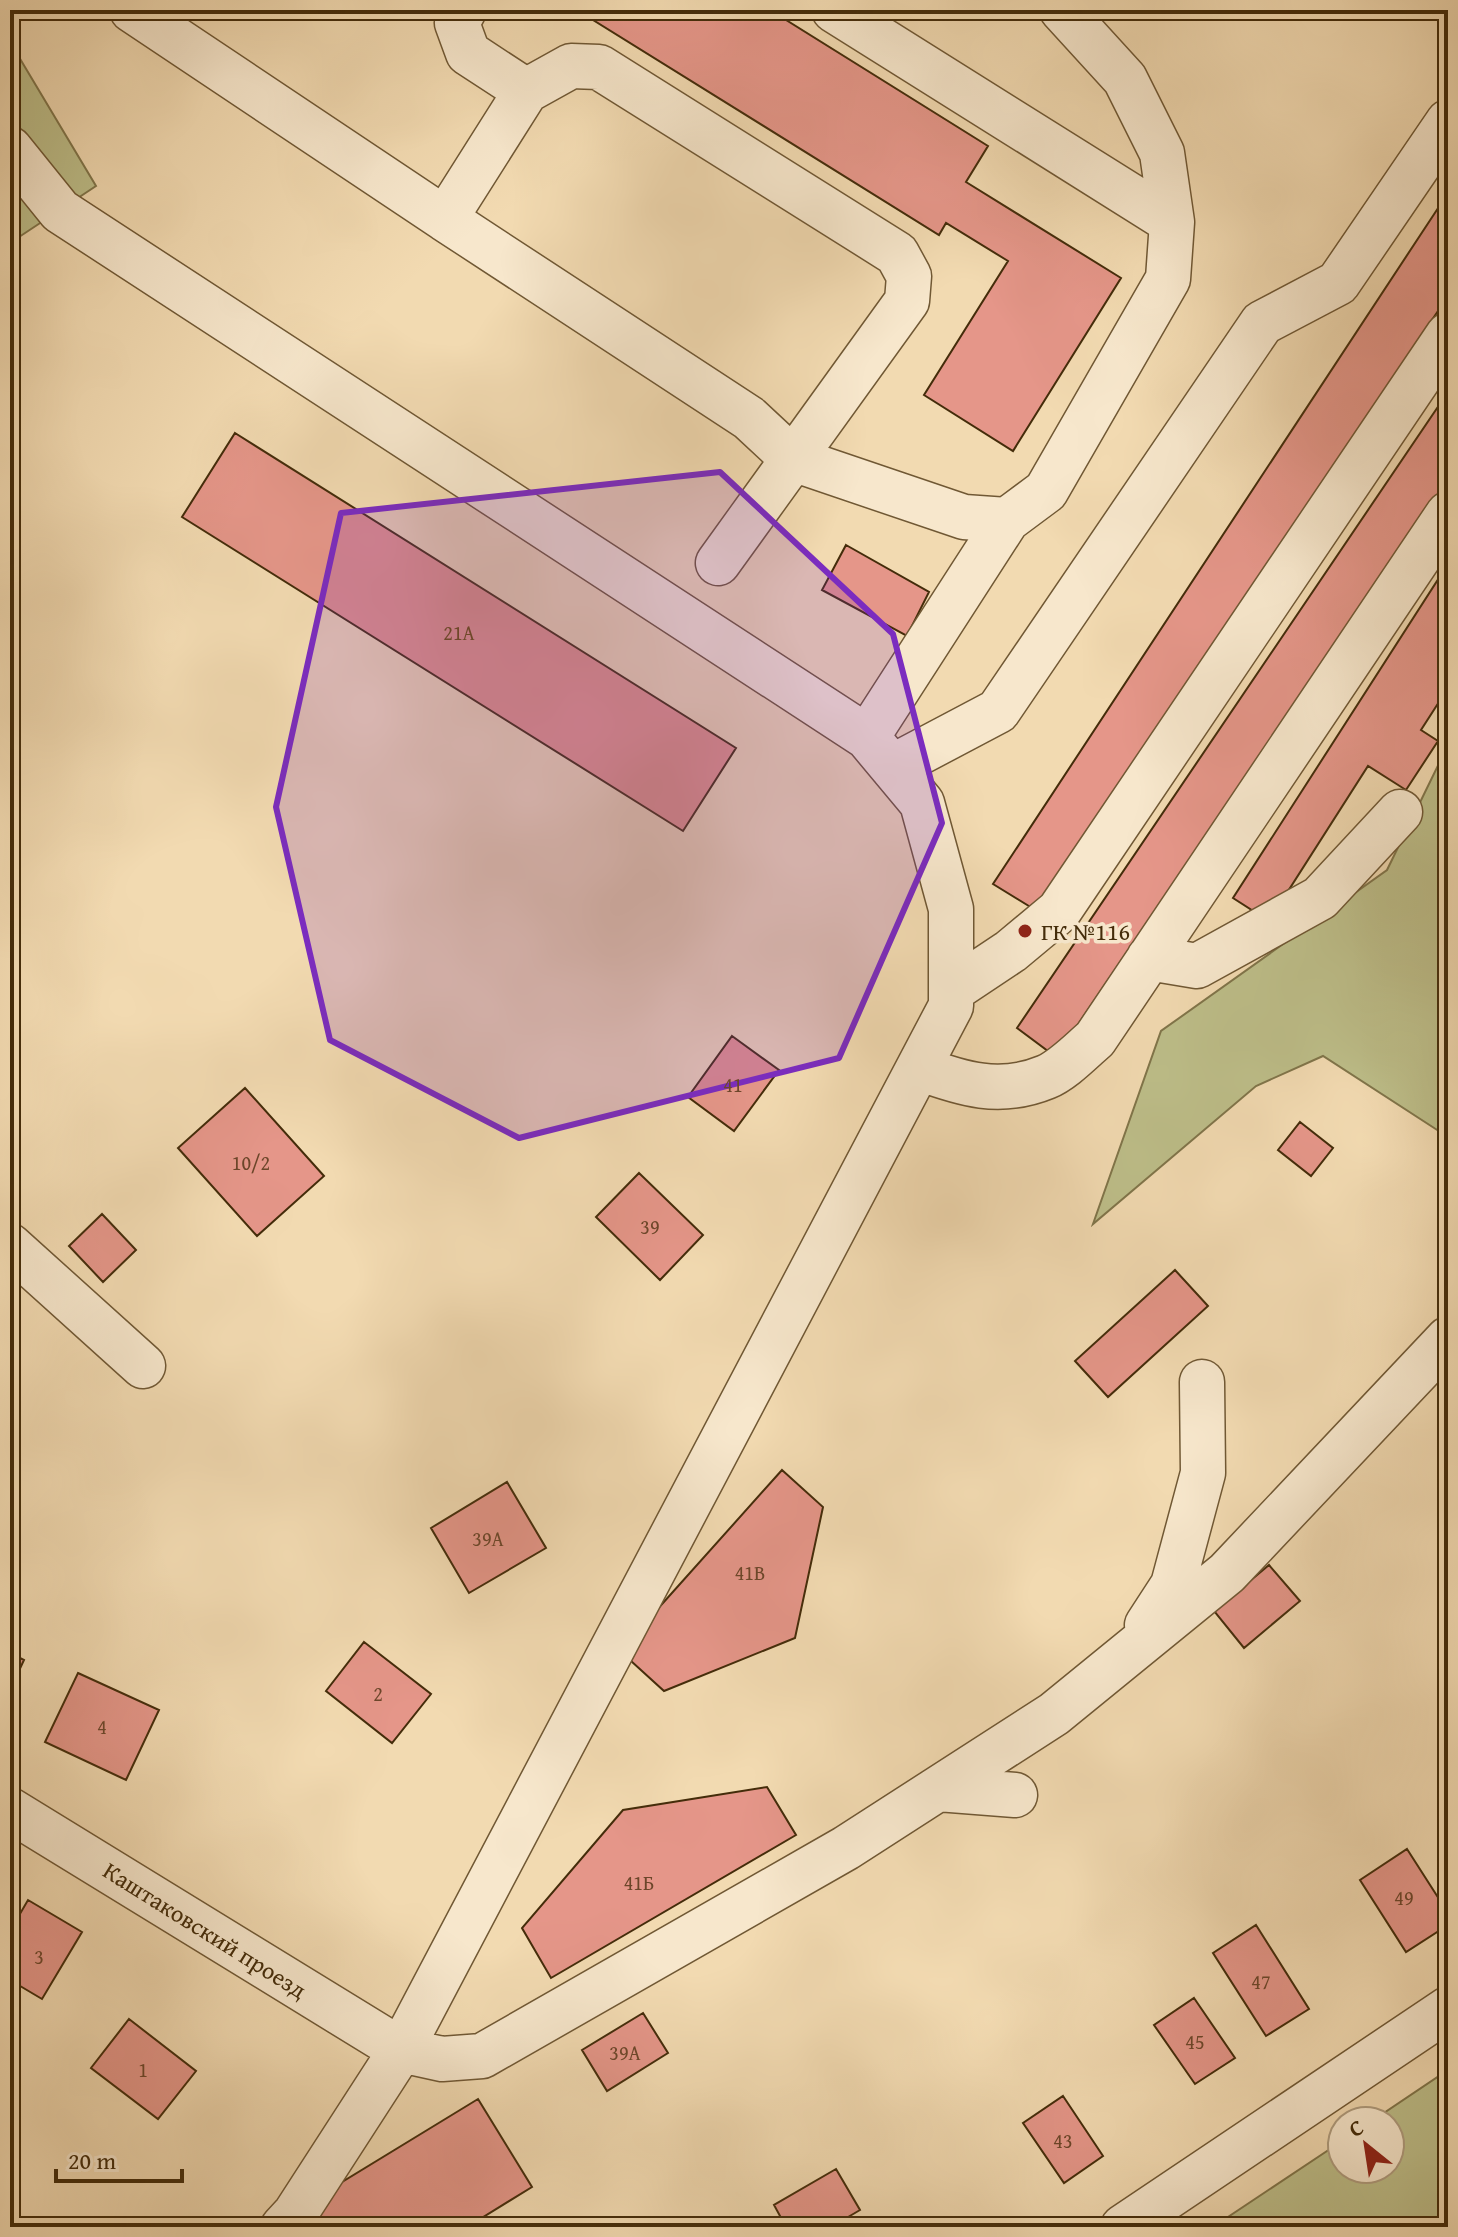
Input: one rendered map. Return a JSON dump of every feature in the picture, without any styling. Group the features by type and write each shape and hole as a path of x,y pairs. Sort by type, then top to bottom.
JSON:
{"street":[{"path":"464,10 457,23 468,53 526,91"},
{"path":"834,10 1172,222"},
{"path":"879,752 1007,520 1046,491 1168,279 1172,222 1162,153 1125,79 1062,10"},
{"path":"143,13 445,219 749,418 793,459 964,517 1007,520"},
{"path":"445,219 526,91 571,66 599,67 897,254 909,276 907,301 718,563"},
{"path":"879,752 998,711 1262,323 1338,283 1448,122"},
{"path":"10,149 60,211 879,752 922,803 951,909 951,1006 401,2050 295,2214 283,2227"},
{"path":"951,991 1011,951 1059,911 1448,335"},
{"path":"919,1068 968,1085 1005,1088 1048,1077 1095,1039 1448,514"},
{"path":"1149,958 1197,966 1320,898 1400,812"},
{"path":"10,1246 143,1366"},
{"name":"Каштаковский проезд","path":"10,1810 401,2050 442,2059 482,2056 846,1848 1054,1714 1227,1573 1448,1339"},
{"path":"1128,1654 1173,1585 1203,1473 1202,1382"},
{"path":"938,1789 1015,1795"},
{"path":"1123,2227 1448,2009"}],"highlighted area":[{"path":"720,472 893,634 942,823 839,1058 519,1138 330,1040 276,807 341,513"}],"green space":[{"path":"10,42 96,186 10,243"},
{"path":"1448,745 1448,1137 1323,1056 1256,1086 1093,1224 1161,1031 1387,870"},
{"path":"1448,2070 1448,2227 1213,2227 1326,2152 1326,2185 1406,2185 1406,2105 1396,2105"}],"building":[{"path":"577,10 770,10 988,146 966,182 1121,278 1013,451 924,395 1008,261 946,223 939,235"},
{"path":"1448,193 1448,296 1037,911 993,884"},
{"path":"1448,392 1448,479 1056,1057 1017,1028"},
{"path":"235,433 736,748 683,831 182,517"},
{"path":"846,545 929,592 907,636 822,590"},
{"path":"1448,564 1448,688 1421,730 1438,741 1406,790 1368,766 1269,921 1233,898"},
{"path":"732,1036 779,1070 734,1131 688,1097"},
{"path":"245,1088 324,1176 257,1236 178,1148"},
{"path":"1300,1122 1333,1148 1311,1176 1278,1150"},
{"path":"639,1173 703,1235 660,1280 596,1217"},
{"path":"102,1214 136,1250 103,1282 69,1246"},
{"path":"1175,1270 1208,1306 1108,1397 1075,1361"},
{"path":"782,1470 823,1507 795,1638 664,1691 620,1651"},
{"path":"507,1482 546,1548 469,1593 431,1528"},
{"path":"1269,1565 1300,1601 1244,1648 1214,1611"},
{"path":"364,1642 431,1694 392,1743 326,1691"},
{"path":"10,1653 24,1660 10,1690"},
{"path":"78,1673 159,1710 126,1780 45,1742"},
{"path":"767,1787 796,1835 551,1978 522,1928 623,1810"},
{"path":"1407,1849 1448,1913 1448,1925 1406,1952 1360,1880"},
{"path":"28,1900 82,1932 42,1999 10,1980 10,1931"},
{"path":"1256,1925 1309,2009 1266,2036 1213,1953"},
{"path":"1194,1998 1235,2058 1195,2084 1154,2025"},
{"path":"643,2013 668,2053 607,2091 582,2050"},
{"path":"129,2019 196,2071 158,2119 91,2068"},
{"path":"1063,2096 1103,2156 1064,2183 1023,2123"},
{"path":"478,2099 532,2187 467,2227 300,2227 329,2190"},
{"path":"836,2169 860,2210 831,2227 786,2227 774,2205"}],"place":[{"name":"ГК №116","path":"1025,931"}]}
